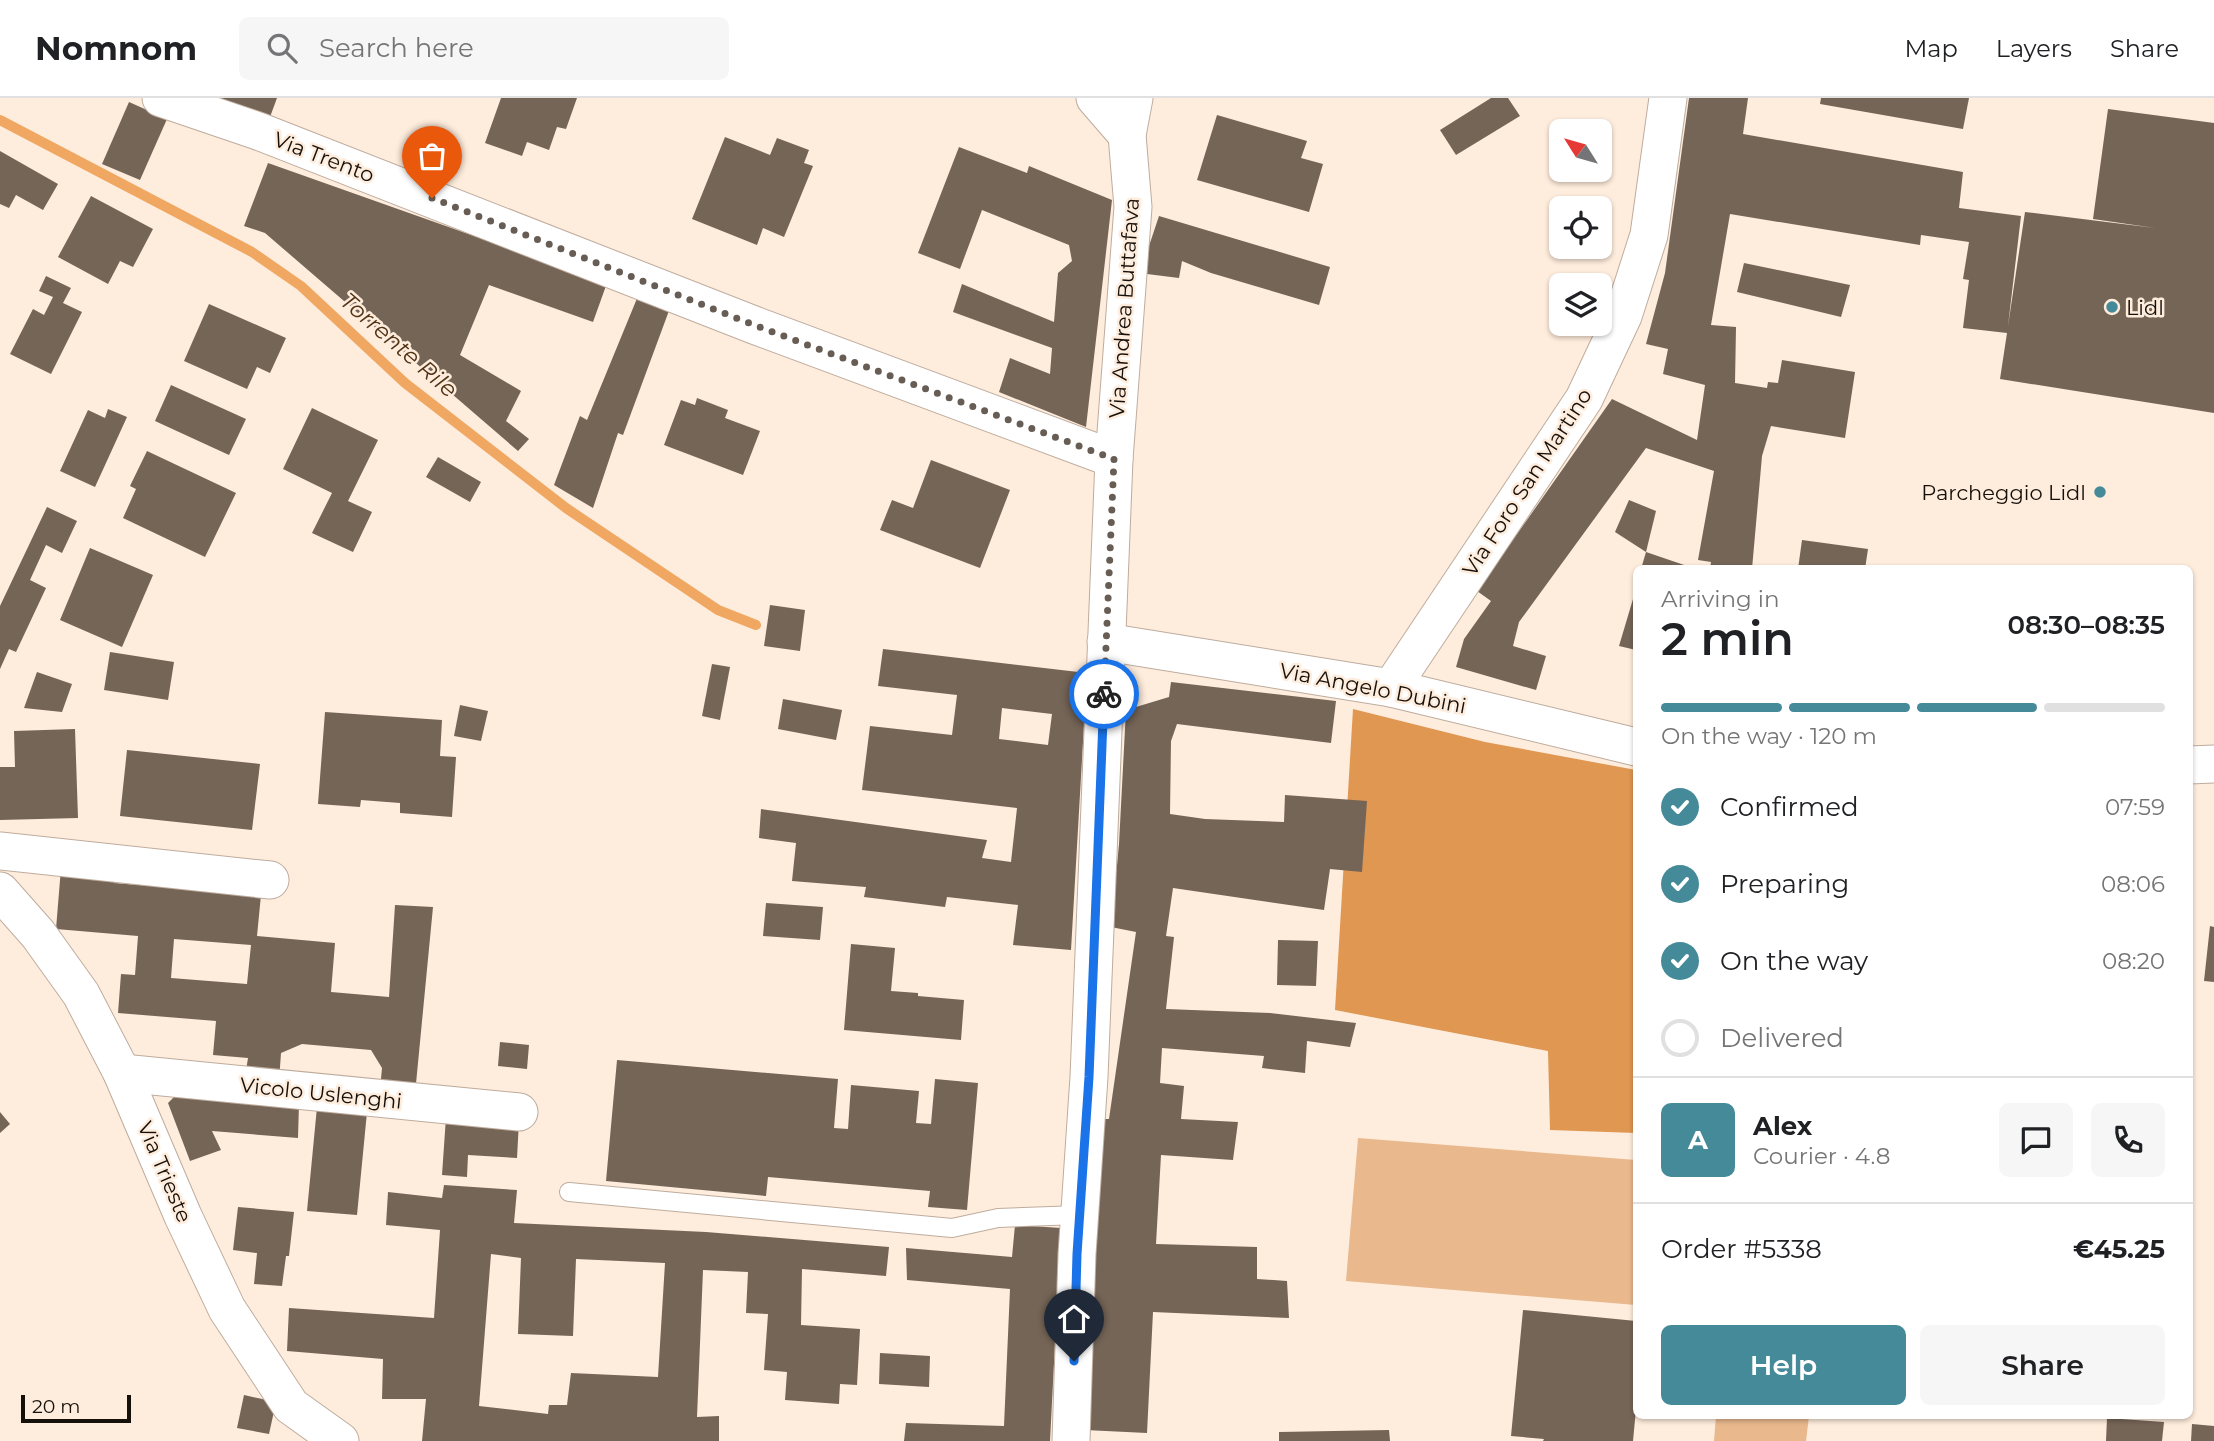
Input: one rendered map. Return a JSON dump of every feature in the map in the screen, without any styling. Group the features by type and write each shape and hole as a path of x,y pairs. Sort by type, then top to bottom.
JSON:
{"street":[{"name":"Via Trento","path":"161,98 258,131 754,325 1114,459"},
{"path":"1095,98 1127,135"},
{"name":"Via Andrea Buttafava","path":"1072,1441 1079,1215 1089,1077 1114,459 1133,206 1127,135 1134,98"},
{"name":"Via Foro San Martino","path":"1391,688 1584,399 1623,316 1649,235 1668,98"},
{"name":"Via Angelo Dubini","path":"1106,642 1391,688 1633,746"},
{"path":"2193,765 2214,764"},
{"path":"0,852 270,880"},
{"name":"Via Trieste","path":"0,891 38,934 81,994 122,1073 183,1216 227,1309 291,1406 340,1441"},
{"name":"Vicolo Uslenghi","path":"122,1073 519,1112"}],"lane":[{"path":"569,1192 952,1228 998,1218 1079,1215"}],"shaded area":[{"path":"1353,709 1485,742 1633,769 1633,1133 1550,1130 1548,1051 1335,1010"},
{"path":"1358,1138 1633,1160 1633,1305 1346,1281"},
{"path":"1716,1419 1809,1419 1806,1441 1714,1441"}],"building":[{"path":"217,98 277,98 270,117"},
{"path":"501,98 577,98 566,129 557,127 549,150 527,142 522,156 485,143"},
{"path":"1491,98 1508,98 1520,116 1456,155 1440,130"},
{"path":"1689,98 1748,98 1743,134 1963,172 1959,208 2021,216 2008,326 2025,212 2155,228 2093,219 2108,109 2214,123 2214,413 2000,379 2007,333 1963,328 1969,280 1963,279 1969,242 1921,235 1920,245 1730,214 1711,325 1736,327 1735,383 1767,388 1768,382 1778,383 1782,360 1855,372 1845,438 1771,426 1762,456 1752,565 1711,565 1711,562 1698,560 1714,471 1646,448 1519,622 1513,646 1546,656 1536,690 1456,667 1464,639 1491,601 1477,591 1612,399 1697,440 1705,385 1663,374 1668,349 1646,344 1665,273"},
{"path":"1821,98 1969,98 1963,129 1820,104"},
{"path":"129,102 167,119 140,180 102,164"},
{"path":"1217,115 1307,141 1301,158 1323,164 1309,212 1197,180"},
{"path":"725,137 770,155 777,138 809,150 804,163 813,166 784,237 763,228 757,245 692,219"},
{"path":"959,147 1027,173 1029,166 1112,200 1086,427 999,392 1010,358 1050,374 1052,348 953,312 962,284 1054,322 1058,273 1072,261 1069,245 982,210 960,269 918,253"},
{"path":"0,151 58,184 43,210 16,195 9,208 0,204"},
{"path":"268,163 607,283 593,322 489,285 460,355 521,391 506,421 529,439 518,451 265,233 244,226"},
{"path":"91,196 153,229 133,267 120,261 108,284 58,257"},
{"path":"1159,216 1330,267 1319,305 1211,273 1182,261 1179,278 1147,274 1149,246"},
{"path":"1744,263 1850,285 1841,317 1737,292"},
{"path":"46,276 71,288 63,303 82,312 51,374 10,354 33,309 44,315 53,297 39,291"},
{"path":"638,296 670,308 623,435 618,433 593,508 554,485 580,416 587,420"},
{"path":"209,304 286,338 270,373 257,367 247,389 184,361"},
{"path":"171,385 246,419 229,455 155,421"},
{"path":"697,398 728,410 725,418 760,431 743,475 664,445 681,400 695,405"},
{"path":"312,408 378,440 348,501 372,512 353,552 312,533 332,493 283,469"},
{"path":"108,409 127,417 95,487 60,471 88,410 105,418"},
{"path":"147,451 236,493 205,557 123,518 136,489 130,486"},
{"path":"438,457 481,482 470,502 426,477"},
{"path":"931,460 1010,490 980,568 880,530 892,500 913,508"},
{"path":"1629,500 1656,511 1646,552 1615,532"},
{"path":"47,507 77,521 62,553 46,545 30,580 46,588 16,652 9,649 0,669 0,606"},
{"path":"1802,540 1868,549 1866,565 1799,565"},
{"path":"90,548 153,575 122,647 60,620"},
{"path":"1646,552 1684,565 1642,565"},
{"path":"1633,599 1633,649 1619,646"},
{"path":"770,605 805,610 800,651 764,646"},
{"path":"883,649 1087,673 1071,950 1013,945 1018,905 947,897 945,907 864,897 866,887 792,881 796,843 759,838 761,809 987,840 982,858 1011,862 1017,808 862,790 870,726 952,735 957,695 878,686","holes":["1002,708 1052,714 1048,745 999,739"]},
{"path":"110,652 174,662 168,700 104,690"},
{"path":"712,664 730,667 720,720 702,716"},
{"path":"37,672 72,684 62,712 24,708"},
{"path":"1171,682 1336,701 1331,743 1177,724 1171,741 1170,814 1205,819 1284,822 1285,795 1367,801 1362,872 1330,869 1324,910 1173,888 1166,936 1174,937 1166,1009 1270,1013 1356,1023 1350,1047 1307,1041 1305,1073 1262,1068 1264,1056 1162,1048 1160,1083 1184,1086 1181,1119 1238,1122 1233,1160 1161,1155 1156,1244 1257,1247 1257,1279 1287,1281 1289,1318 1153,1312 1147,1433 1085,1430 1100,1119 1109,1119 1136,932 1111,927 1119,844 1126,710 1169,697"},
{"path":"783,699 842,710 836,740 778,729"},
{"path":"460,705 488,711 481,741 454,736"},
{"path":"325,712 442,720 440,756 456,757 452,817 400,813 400,803 361,800 360,807 318,804"},
{"path":"75,729 78,818 0,820 0,767 15,767 14,731"},
{"path":"127,750 260,764 252,830 120,816"},
{"path":"61,868 115,872 114,883 261,895 257,936 335,943 331,992 389,997 395,905 433,907 415,1094 380,1090 382,1068 371,1050 302,1044 281,1053 279,1081 245,1077 248,1058 213,1055 216,1021 118,1013 121,974 135,975 138,936 56,929","holes":["174,939 251,945 247,984 171,978"]},
{"path":"766,903 823,907 820,940 763,936"},
{"path":"2210,926 2214,927 2214,982 2204,981"},
{"path":"1278,940 1318,941 1316,986 1277,985"},
{"path":"851,944 895,948 891,991 964,1000 961,1040 844,1030"},
{"path":"500,1042 529,1045 527,1069 498,1066"},
{"path":"617,1060 838,1079 834,1128 848,1129 851,1085 919,1091 916,1123 931,1124 935,1079 978,1083 967,1210 928,1207 930,1191 768,1177 766,1196 606,1181"},
{"path":"177,1094 299,1103 298,1138 212,1131 221,1150 190,1161 168,1103"},
{"path":"317,1107 367,1112 357,1215 307,1211"},
{"path":"0,1112 10,1124 0,1133"},
{"path":"446,1117 519,1121 517,1158 468,1155 467,1177 442,1175"},
{"path":"444,1185 517,1190 514,1223 706,1232 889,1247 886,1276 802,1269 801,1325 860,1329 857,1385 840,1384 839,1404 785,1400 787,1372 764,1370 768,1314 746,1313 748,1272 703,1270 697,1417 719,1416 719,1441 422,1441 426,1399 382,1399 383,1359 287,1351 289,1308 434,1318 440,1230 386,1225 388,1192 442,1198","holes":["491,1254 521,1258 518,1334 573,1336 576,1259 665,1263 658,1377 571,1373 567,1405 549,1405 548,1414 479,1406"]},
{"path":"238,1207 294,1212 289,1256 286,1256 282,1286 254,1284 257,1253 233,1250"},
{"path":"1015,1225 1061,1228 1050,1441 904,1441 906,1423 1004,1426 1010,1289 907,1280 906,1248 1012,1257"},
{"path":"1523,1310 1633,1321 1633,1441 1543,1441 1544,1439 1511,1436"},
{"path":"880,1353 930,1356 929,1387 879,1384"},
{"path":"244,1395 276,1402 269,1434 237,1428"},
{"path":"2107,1419 2164,1422 2162,1441 2106,1441"},
{"path":"2192,1424 2214,1426 2214,1441 2191,1441"},
{"path":"1389,1430 1390,1441 1279,1441 1279,1432"}],"waterway":[{"name":"Torrente Rile","path":"0,120 252,252 301,286 405,383 566,508 718,610 756,625"}],"way so far":[{"path":"432,198 754,325 1114,459 1104,694"}],"place":[{"name":"Lidl","path":"2112,307"},
{"name":"Parcheggio Lidl","path":"2100,492"}],"route":[{"path":"1074,1361 1079,1215 1089,1077 1104,694"}]}
